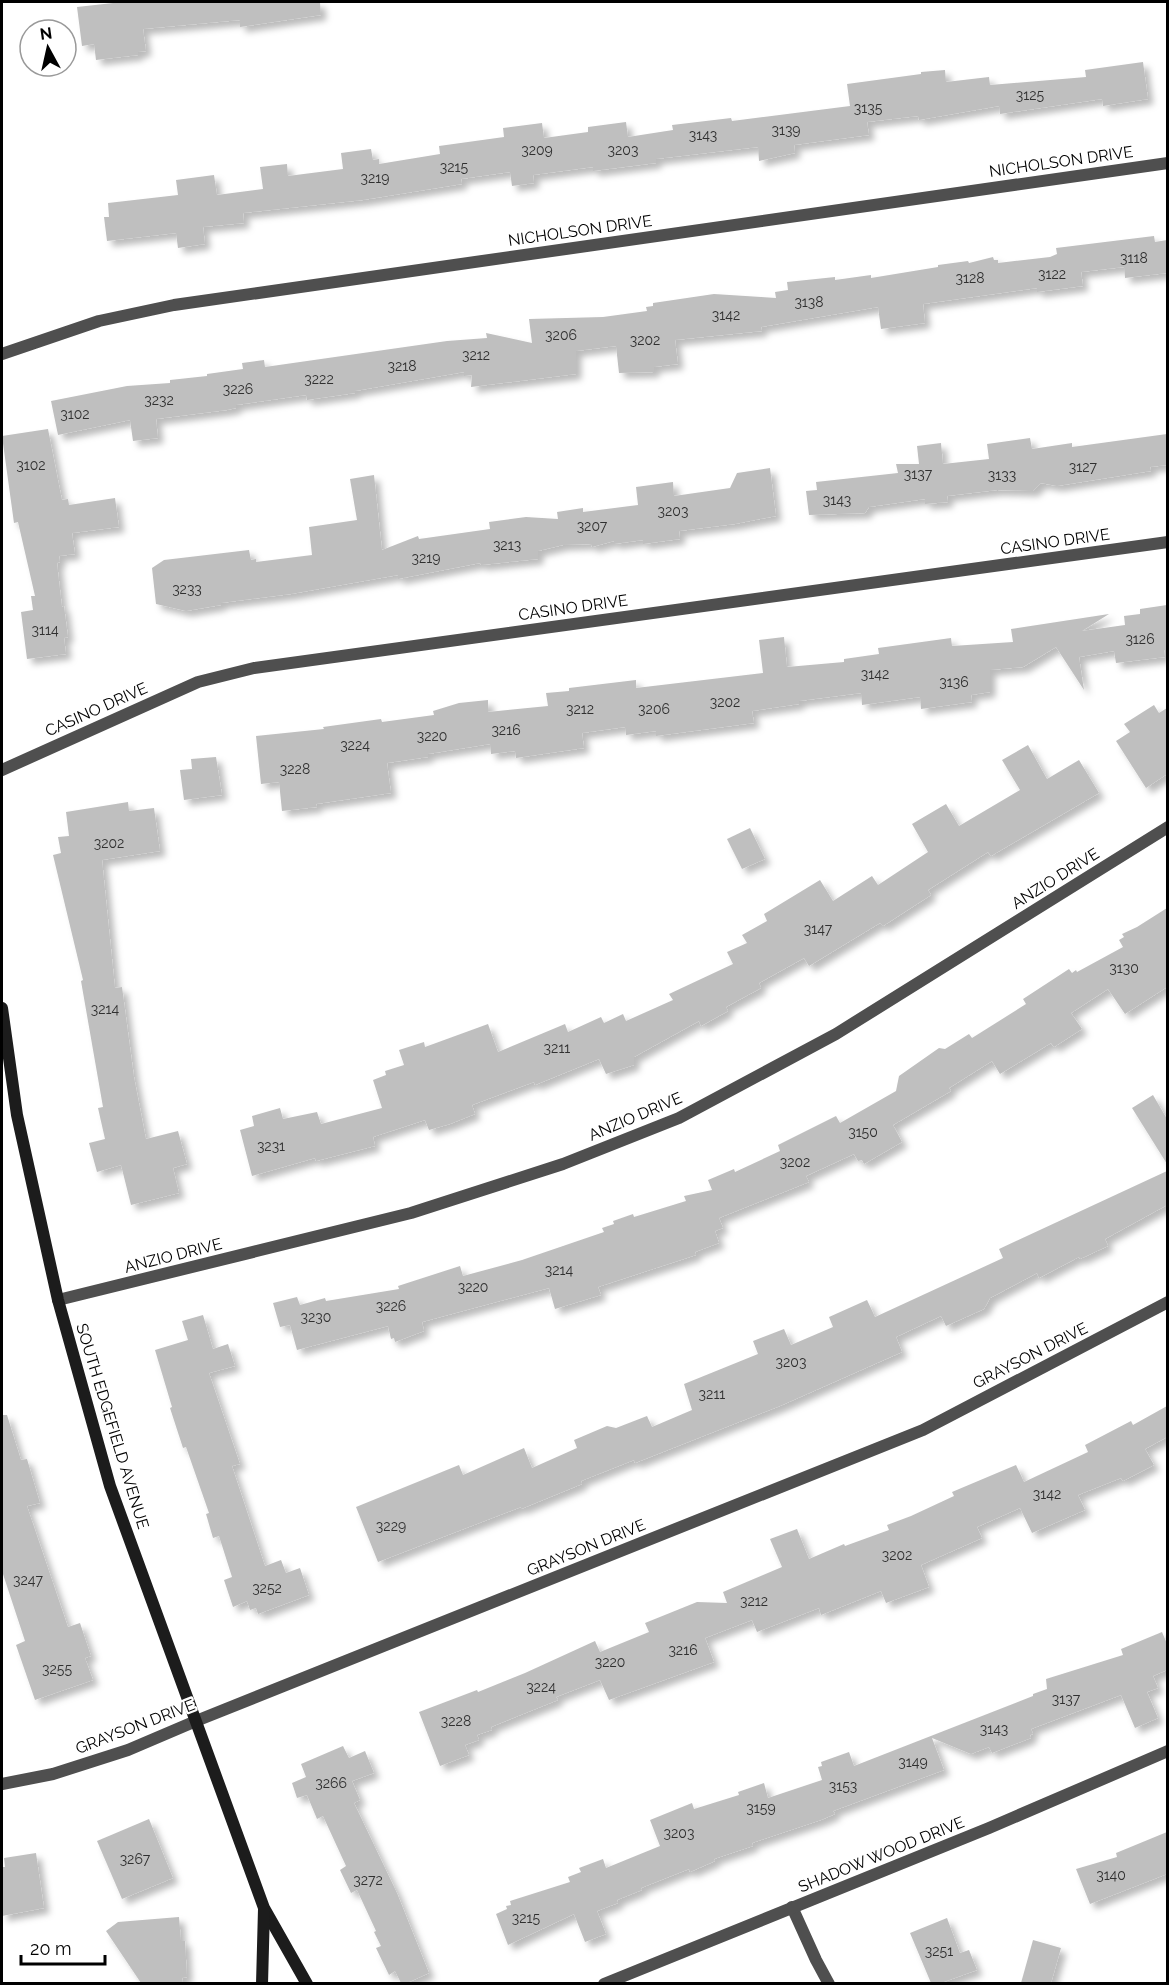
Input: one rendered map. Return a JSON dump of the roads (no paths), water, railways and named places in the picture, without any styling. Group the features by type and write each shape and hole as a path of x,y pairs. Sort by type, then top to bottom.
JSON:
{"street":[{"name":"NICHOLSON DRIVE","path":"2,354 99,321 174,305 1167,163"},
{"name":"CASINO DRIVE","path":"2,770 198,682 254,668 1167,542"},
{"name":"ANZIO DRIVE","path":"58,1300 411,1214 563,1164 679,1118 836,1035 1167,827"},
{"name":"SOUTH EDGEFIELD AVENUE","path":"2,1008 17,1115 58,1300 110,1486 264,1908 307,1983"},
{"name":"GRAYSON DRIVE","path":"2,1784 53,1774 128,1750 922,1430 1167,1302"},
{"name":"SHADOW WOOD DRIVE","path":"604,1983 989,1828 1167,1751"},
{"path":"792,1907 816,1960 830,1983"},
{"name":"SOUTH EDGEFIELD AVENUE","path":"262,1983 264,1908"}]}
